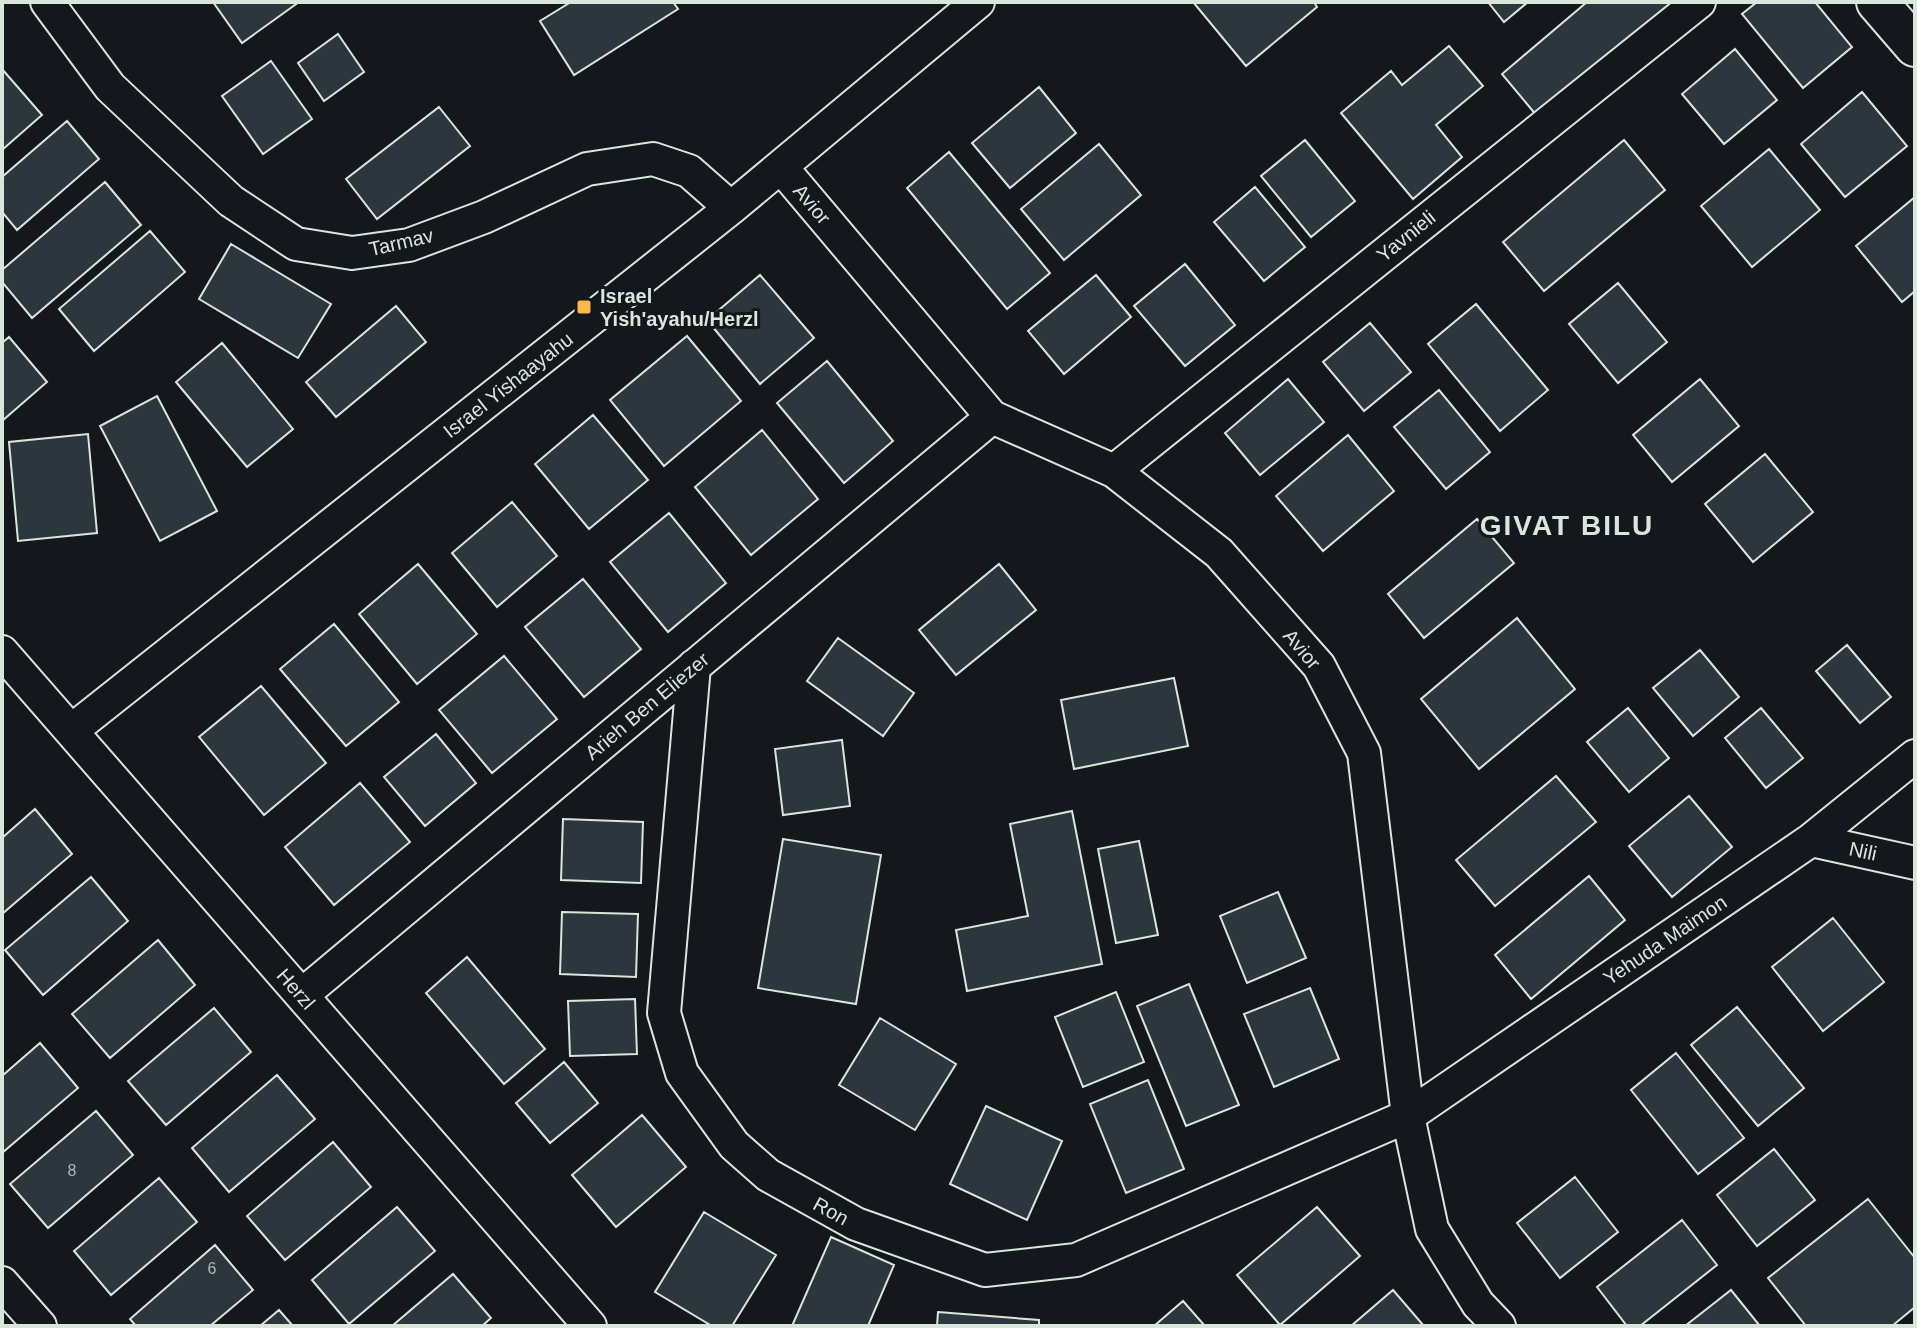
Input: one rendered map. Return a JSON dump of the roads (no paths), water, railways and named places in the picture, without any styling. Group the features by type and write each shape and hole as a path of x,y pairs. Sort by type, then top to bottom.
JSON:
{"street":[{"name":"Tarmav","path":"47,2 110,87 231,201 296,244 352,253 409,245 484,217 587,169 653,159 689,171 731,208"},
{"name":"Israel Yishaayahu","path":"71,731 731,208 978,2"},
{"name":"Yavnieli","path":"1114,471 1699,2"},
{"path":"1877,2 1915,46"},
{"name":"Avior","path":"781,167 992,417 1114,471 1219,553 1319,666 1364,753 1408,1116 1432,1229 1478,1304 1499,1326"},
{"name":"Arieh Ben Eliezer","path":"302,995 992,417"},
{"name":"Herzl","path":"2,652 590,1326"},
{"name":"Ron","path":"694,666 664,1013 682,1073 734,1145 768,1175 856,1224 985,1270 1076,1260 1408,1116"},
{"name":"Yehuda Maimon","path":"1408,1116 1811,840 1915,756"},
{"name":"Nili","path":"1811,840 1915,863"},
{"path":"2,1283 40,1326"}],"place":[{"name":"Israel Yish'ayahu/Herzl","path":"584,307"}],"district":[{"name":"GIVAT BILU","path":"1567,525"}]}
